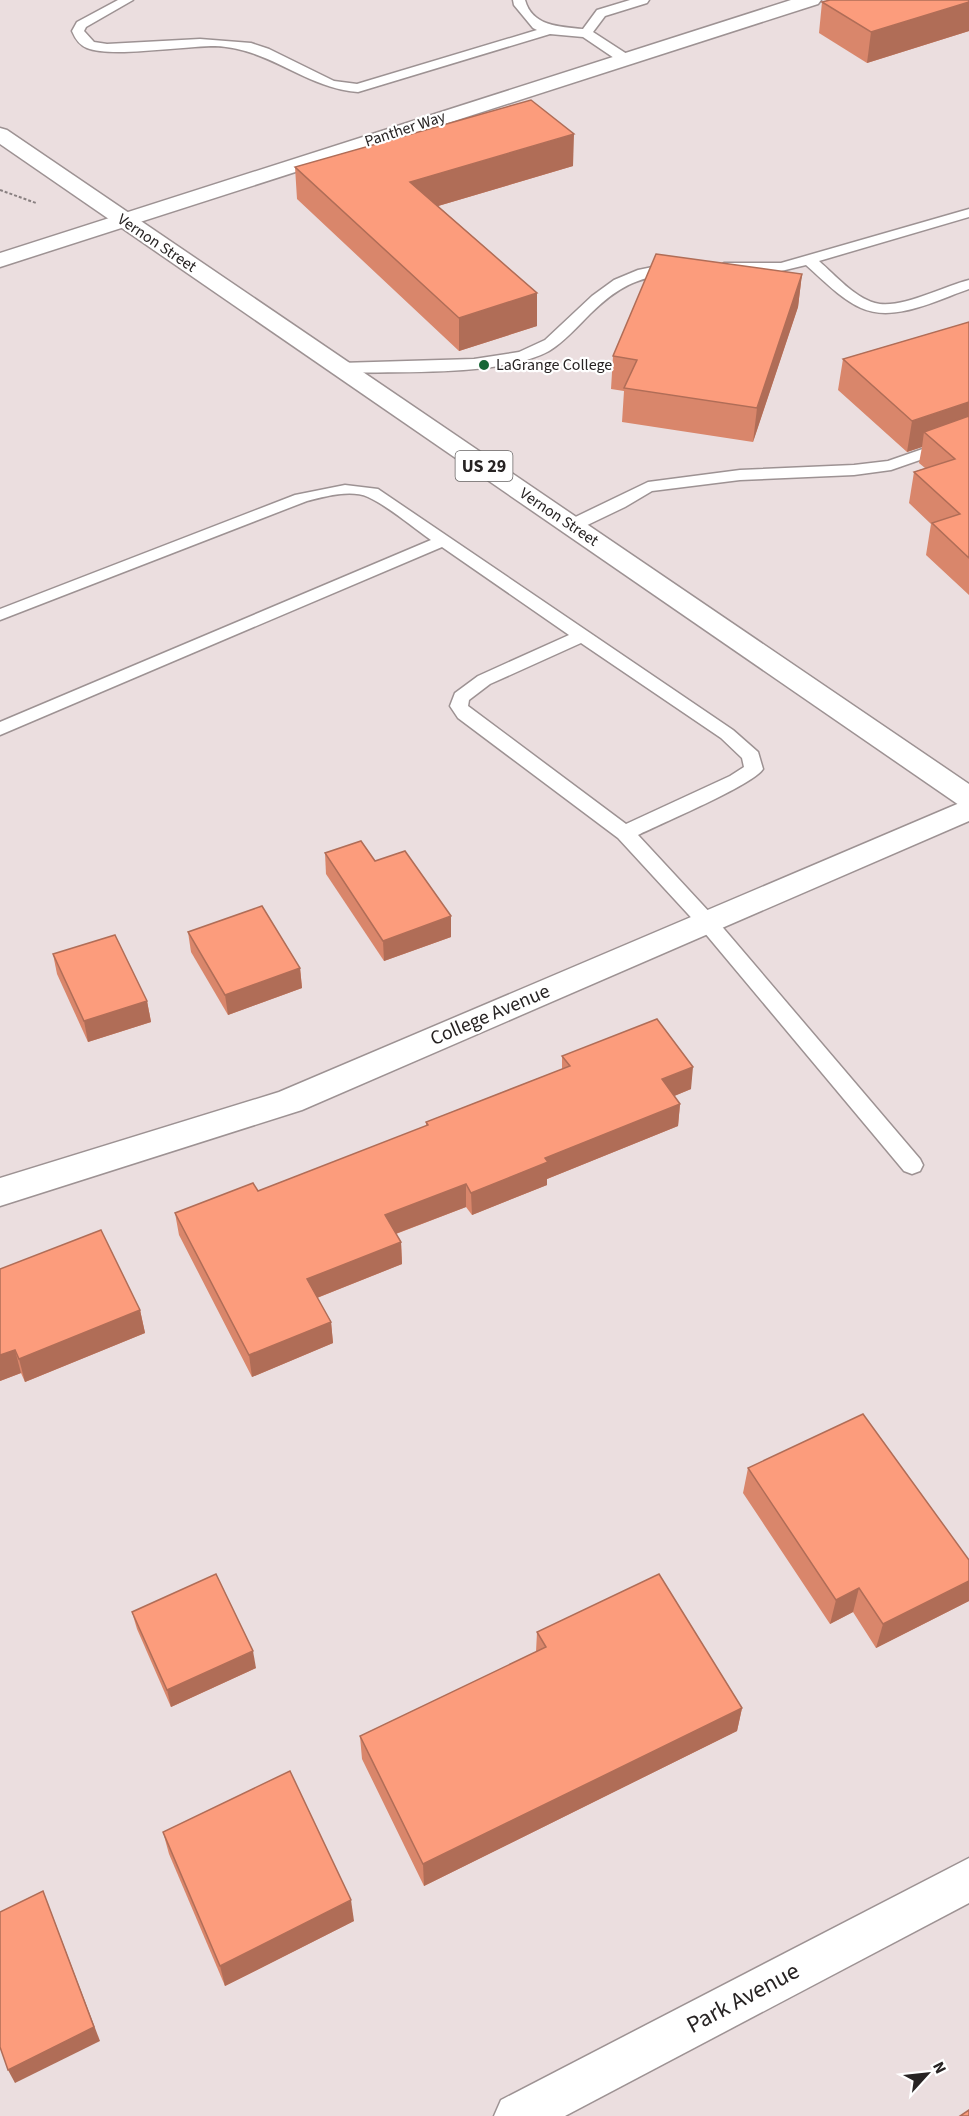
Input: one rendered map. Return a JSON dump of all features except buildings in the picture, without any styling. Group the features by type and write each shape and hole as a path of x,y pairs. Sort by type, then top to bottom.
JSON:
{"street":[{"name":"Panther Way","path":"0,260 811,0"},
{"name":"Vernon Street","path":"0,134 969,798"},
{"name":"College Avenue","path":"0,1192 290,1101 969,808"},
{"name":"Park Avenue","path":"517,2116 967,1886"}],"lane":[{"path":"127,0 81,25 78,32 81,38 94,47 107,48 216,43 242,45 274,54 328,85 343,88 358,88 549,30"},
{"path":"519,0 518,2 537,25 549,30 586,33 625,59"},
{"path":"591,0 601,13"},
{"path":"586,33 601,13 643,0"},
{"path":"340,368 477,363 517,357 537,351 552,342 622,279 648,270 698,266 774,268 809,260 969,213"},
{"path":"809,260 860,302 874,308 889,310 969,284"},
{"path":"572,526 619,504 648,487 740,475 854,470 891,465 969,438"},
{"path":"0,615 301,498 352,487 372,492 727,734 751,756 754,769 737,780 625,833"},
{"path":"0,729 444,540"},
{"path":"583,635 484,680 461,697 459,706 464,714 625,833 706,921 912,1165"}],"place":[{"name":"LaGrange College","path":"484,365"}]}
